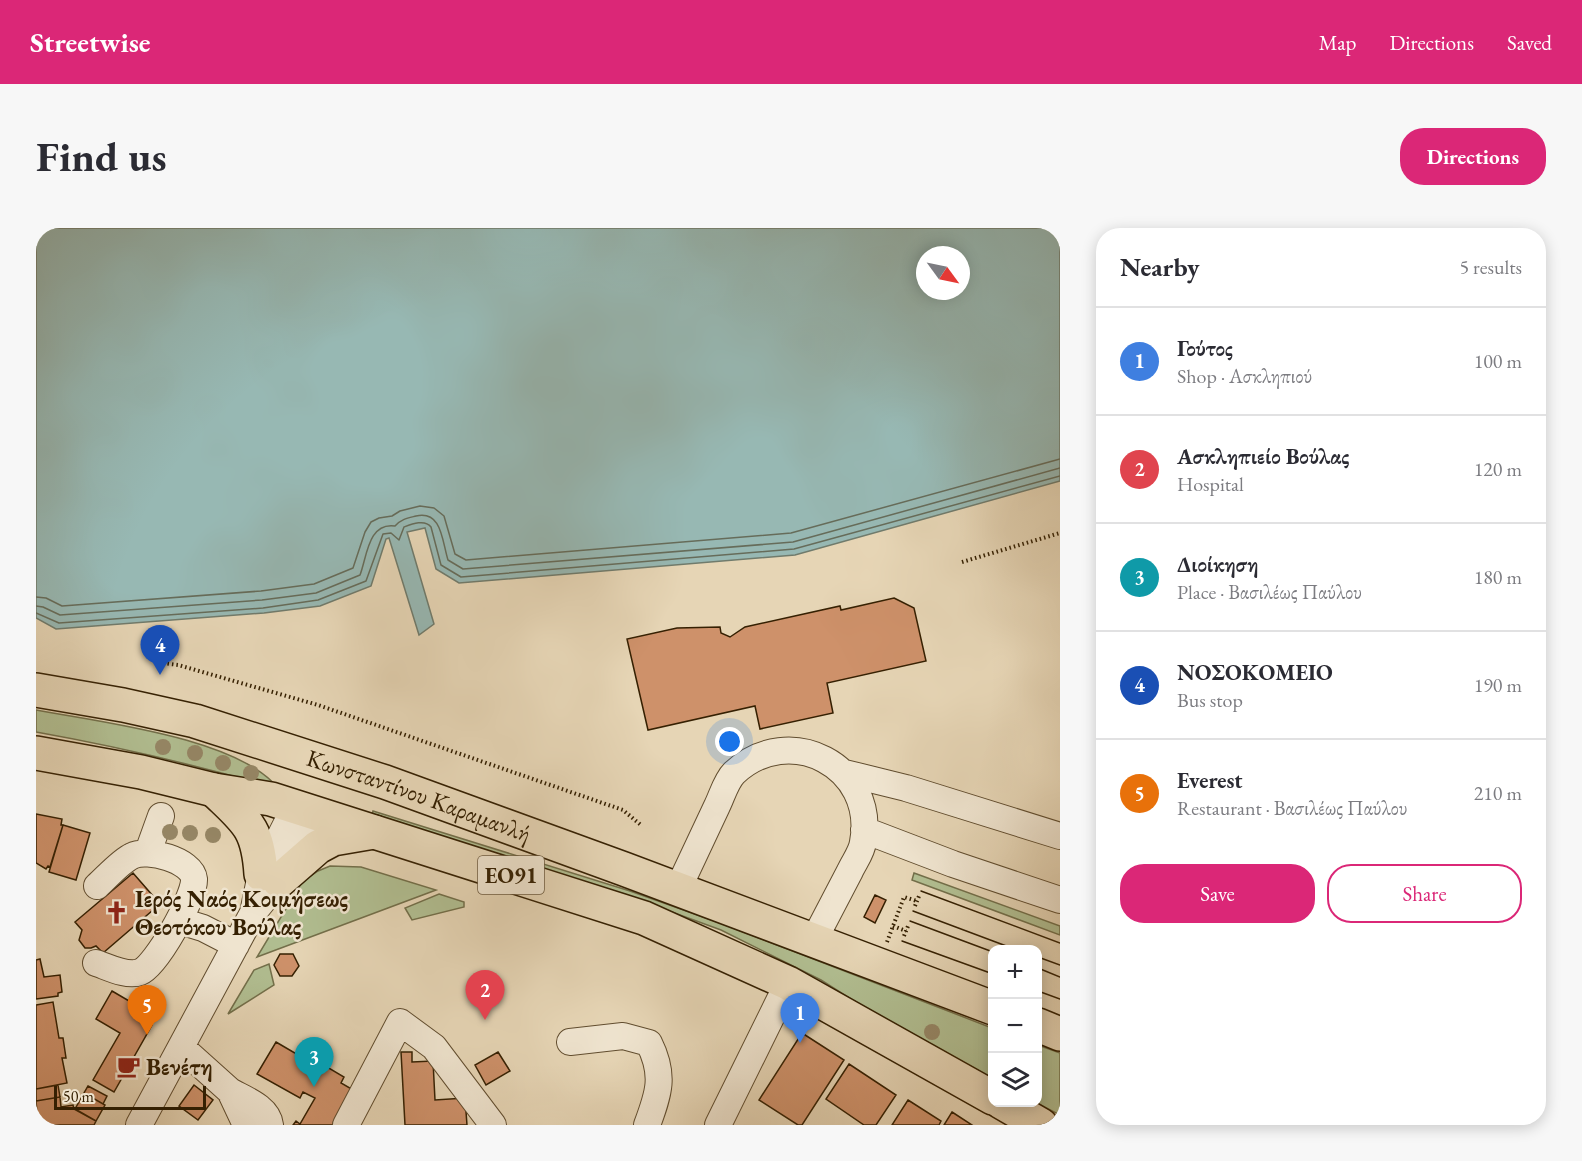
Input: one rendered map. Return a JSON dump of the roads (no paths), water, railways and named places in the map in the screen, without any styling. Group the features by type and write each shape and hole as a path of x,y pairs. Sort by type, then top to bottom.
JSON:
{"highway":[{"name":"Κωνσταντίνου Καραμανλή","path":"36,690 134,707 195,722 252,738 385,782 988,1006"},
{"path":"252,738 276,758 296,789 302,808 336,787 385,782"},
{"name":"ΕΟ91","path":"36,753 271,799 644,918 788,983 988,1095"},
{"path":"206,788 253,831 270,878 333,839 379,832"},
{"path":"1042,1027 1060,1034"},
{"path":"1009,1107 1036,1124"}],"street":[{"path":"678,889 731,775 751,759 775,751 801,750 825,758 845,773 859,795 865,819 863,844 814,940"},
{"path":"845,773 906,788 1060,836"},
{"path":"139,1125 270,878 300,844 306,824 302,808"},
{"path":"148,852 161,816"},
{"path":"864,830 1060,900"},
{"path":"96,963 130,974 142,972 155,959 180,921 194,881 191,871 184,864 148,852 132,855 97,885"},
{"path":"180,921 203,928 236,945"},
{"path":"718,1125 788,983"},
{"path":"346,1125 400,1022 434,1047 493,1125"},
{"path":"570,1042 623,1036 648,1043 655,1056 660,1086 647,1125"},
{"path":"181,1047 230,1091 263,1110 270,1118 270,1125"},
{"path":"230,1091 246,1125"}],"water":[{"path":"36,228 1060,228 1060,481 795,555 459,583 436,569 425,528 407,532 434,624 419,635 389,538 386,539 371,586 320,606 264,613 56,629 36,618"}],"tram line":[{"path":"921,891 1060,943"},
{"path":"913,911 1004,945"},
{"path":"910,921 988,950"},
{"path":"902,941 988,972"},
{"path":"1042,958 1060,965"},
{"path":"1042,970 1060,977"},
{"path":"1042,992 1060,999"}],"place":[{"name":"ΝΟΣΟΚΟΜΕΙΟ","path":"160,675"},
{"name":"Ιερός Ναός Κοιμήσεως Θεοτόκου Βούλας","path":"117,913"},
{"name":"Ασκληπιείο Βούλας","path":"485,1020"},
{"name":"Everest","path":"147,1035"},
{"name":"Γούτος","path":"800,1043"},
{"name":"Βενέτη","path":"128,1067"},
{"name":"Διοίκηση","path":"314,1087"}]}
